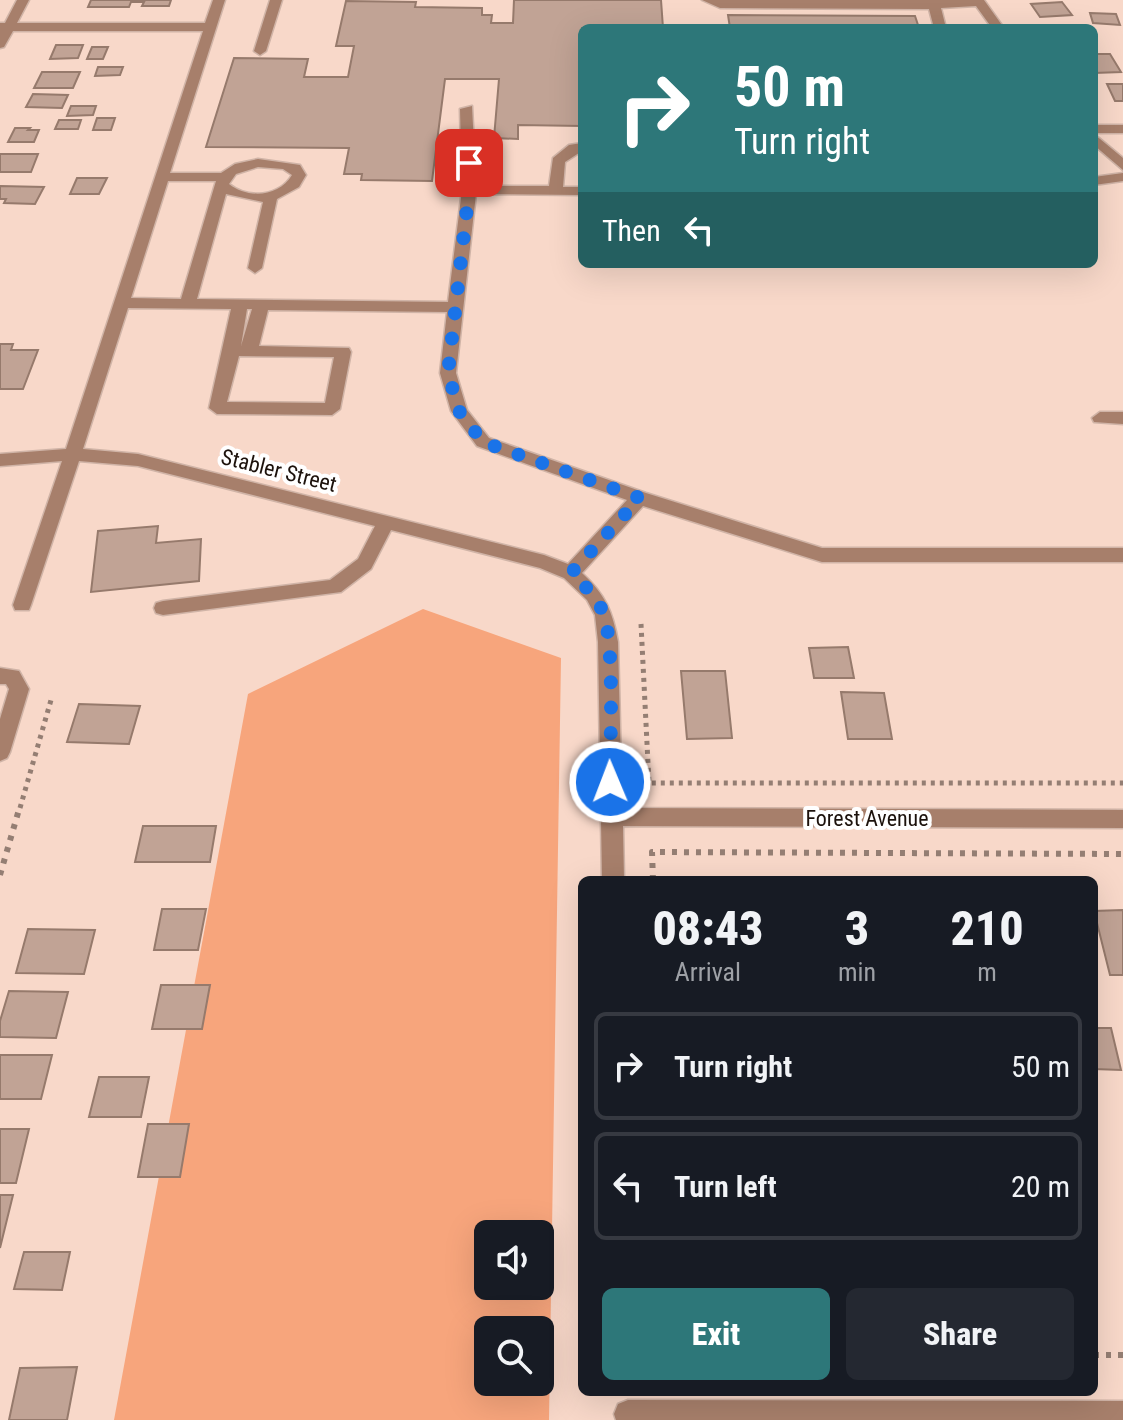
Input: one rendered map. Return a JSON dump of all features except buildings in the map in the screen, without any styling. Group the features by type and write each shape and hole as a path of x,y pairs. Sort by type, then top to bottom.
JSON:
{"street":[{"path":"0,44 4,27 23,0"},
{"path":"22,605 74,455 219,0"},
{"path":"260,51 276,0"},
{"path":"708,0 720,4 897,2 934,5 978,1 995,24"},
{"path":"934,5 939,24"},
{"path":"4,27 209,27"},
{"path":"467,109 469,190 448,373 459,411 483,442 640,498 822,555 1123,555"},
{"path":"1098,129 1123,129"},
{"path":"1098,142 1123,166"},
{"path":"556,192 558,161 578,148"},
{"path":"188,302 222,180 232,169 267,162 295,168 299,175 296,183 271,196 241,196 228,192 222,180"},
{"path":"162,177 222,180"},
{"path":"1098,180 1123,177"},
{"path":"469,190 578,191"},
{"path":"255,268 271,196"},
{"path":"122,303 457,307"},
{"path":"232,351 343,352 332,409 217,408 240,304"},
{"path":"250,351 261,305"},
{"path":"1100,418 1123,418"},
{"name":"Stabler Street","path":"0,460 74,455 138,460 544,562 571,573"},
{"path":"613,876 608,642 604,615 594,595 571,573 640,498"},
{"path":"163,608 334,587 365,564 386,521"},
{"path":"0,752 19,689 6,676"},
{"name":"Forest Avenue","path":"611,817 1123,819"},
{"path":"628,1409 1123,1415"}],"path":[{"path":"641,624 649,783 1123,783"},
{"path":"0,875 51,700"},
{"path":"653,876 652,852 1123,854"},
{"path":"1098,1355 1123,1355"}],"shaded area":[{"path":"423,609 561,658 552,1220 474,1220 474,1300 551,1300 551,1316 474,1316 474,1396 549,1396 549,1420 114,1420 248,694"}],"route":[{"path":"469,163 459,292 448,373 459,411 483,442 640,498 571,573 594,595 604,615 608,642 610,782"}]}
